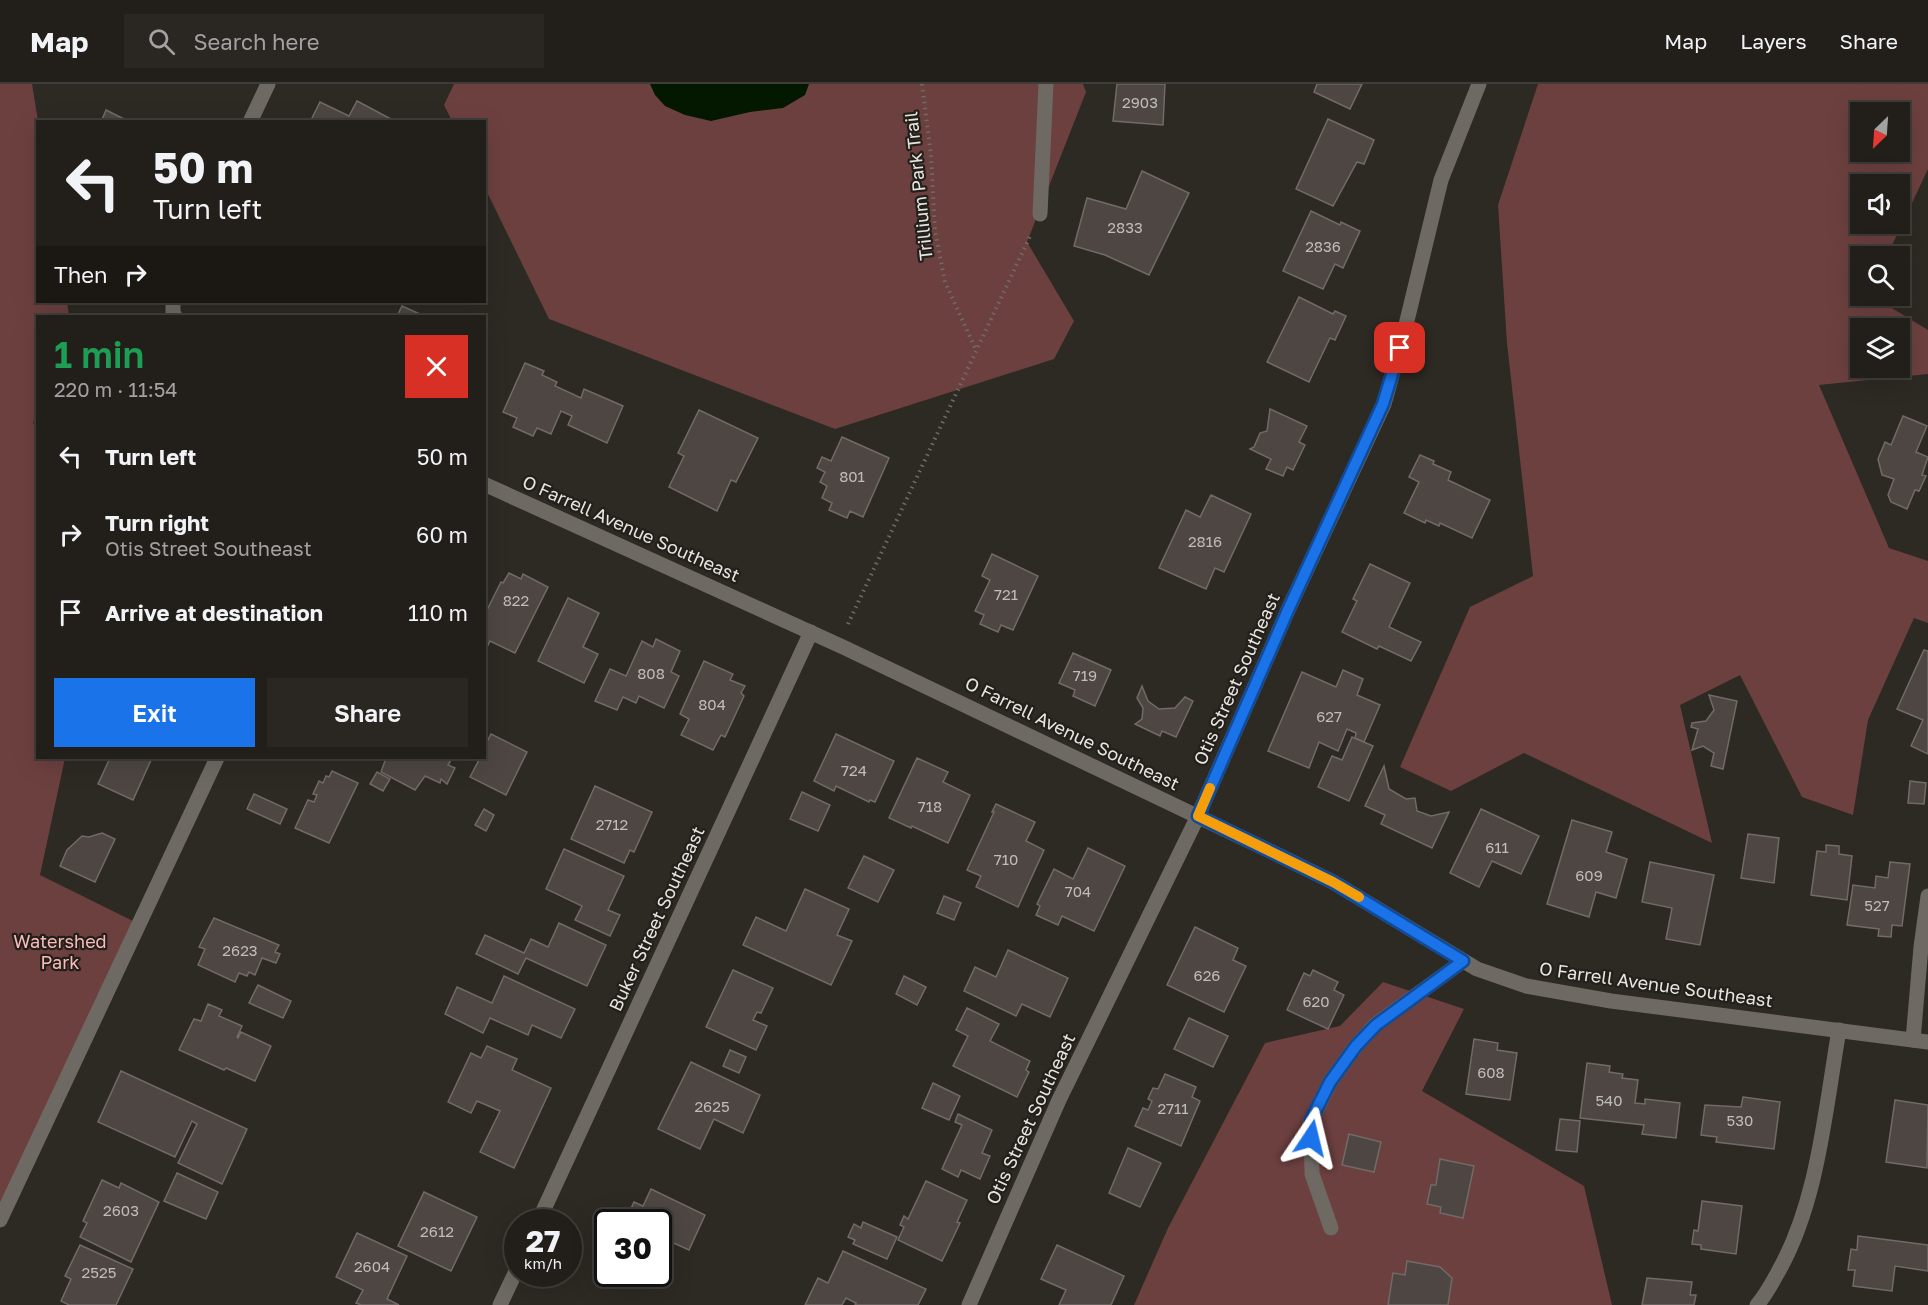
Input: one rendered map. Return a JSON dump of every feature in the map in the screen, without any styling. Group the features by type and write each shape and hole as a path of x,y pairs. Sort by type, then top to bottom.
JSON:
{"street":[{"path":"251,120 268,84"},
{"path":"1040,214 1046,84"},
{"name":"Otis Street Southeast","path":"969,1305 1059,1100 1198,816 1288,610 1383,404 1405,329 1441,180 1479,84"},
{"name":"O Farrell Avenue Southeast","path":"486,485 811,632 1198,816 1333,882 1477,969 1526,986 1589,997 1920,1041"},
{"name":"Buker Street Southeast","path":"544,1209 811,632"},
{"path":"0,1220 218,759"},
{"path":"1920,1041 1921,947 1928,896"},
{"path":"1331,1228 1312,1174 1311,1120 1330,1082 1356,1046 1376,1025 1463,961"},
{"path":"1756,1305 1763,1298 1791,1250 1813,1182 1839,1030"},
{"path":"500,1305 509,1287"}],"path":[{"name":"Trillium Park Trail","path":"922,84 931,155 935,231 945,282 976,350"},
{"path":"847,626 1040,214"}],"green space":[{"name":"Watershed Park","path":"0,84 32,84 38,120 36,120 36,303 67,303 69,315 36,315 36,416 33,423 36,427 36,759 65,759 40,875 139,924 0,1220"},
{"path":"454,84 1083,84 1086,92 1027,242 1074,321 1054,359 835,429 549,319 486,190 486,120 452,120 444,105"},
{"path":"1538,84 1928,84 1928,169 1910,207 1910,174 1850,174 1850,234 1897,234 1892,246 1850,246 1850,306 1888,306 1908,318 1850,318 1850,378 1888,378 1819,385 1889,548 1928,561 1928,623 1914,618 1868,720 1853,815 1802,797 1740,675 1680,705 1712,843 1524,753 1451,791 1400,767 1470,607 1533,576 1507,343 1498,205"},
{"path":"1910,319 1928,330 1928,374 1910,376"},
{"path":"1383,982 1464,1009 1422,1091 1584,1186 1612,1305 1134,1305 1168,1228 1265,1043 1340,1026"}],"shaded area":[{"path":"650,84 809,84 805,95 783,108 750,112 711,121 685,115 665,106 655,95"}],"building":[{"path":"1117,84 1165,84 1163,125 1113,121"},
{"path":"1317,84 1362,84 1350,109 1314,92"},
{"path":"357,101 391,119 311,120 320,102 349,116"},
{"path":"106,110 126,120 102,120"},
{"path":"1328,119 1374,140 1364,164 1357,162 1333,206 1296,189"},
{"path":"1142,171 1189,193 1149,275 1105,255 1074,246 1087,198 1126,209"},
{"path":"1311,211 1340,225 1341,222 1360,231 1343,268 1335,264 1323,289 1283,271"},
{"path":"1299,297 1333,314 1335,311 1346,316 1335,340 1330,338 1309,382 1267,362"},
{"path":"402,306 422,315 398,315"},
{"path":"525,363 544,371 542,375 557,382 555,386 581,398 584,389 623,406 607,443 568,425 572,416 561,411 551,434 537,428 533,436 513,427 517,418 503,412"},
{"path":"1270,409 1307,426 1299,442 1305,445 1293,470 1287,467 1283,476 1266,469 1271,459 1250,449 1254,447 1260,433 1267,431"},
{"path":"699,410 758,438 736,482 731,480 717,511 669,487 684,456 678,453"},
{"path":"1903,416 1927,426 1916,452 1928,457 1922,475 1926,476 1919,491 1915,490 1907,509 1891,502 1888,495 1894,479 1882,475 1878,459 1885,442 1891,445"},
{"path":"842,437 889,458 863,517 850,511 847,518 829,510 832,503 822,498 827,486 820,482 825,472 817,468 822,457 831,461"},
{"path":"1420,455 1451,472 1448,480 1490,500 1472,538 1440,523 1439,526 1426,520 1425,523 1404,513 1419,482 1409,477"},
{"path":"1211,495 1251,514 1224,572 1215,568 1206,589 1159,568 1186,510 1200,517"},
{"path":"992,554 1038,576 1013,630 1001,625 998,632 980,624 984,615 975,611 990,580 982,576"},
{"path":"1370,564 1410,583 1389,627 1421,642 1411,661 1379,646 1377,649 1342,632 1357,601 1353,599"},
{"path":"509,573 521,579 523,574 548,587 515,653 490,641 486,649 486,612 501,582 503,583"},
{"path":"568,598 599,613 583,647 598,654 584,683 538,661"},
{"path":"656,639 680,651 671,672 679,676 664,708 639,696 636,703 623,697 617,710 595,701 610,669 626,676 642,641 653,647"},
{"path":"1924,650 1928,651 1928,754 1911,746 1923,720 1897,709"},
{"path":"1073,653 1111,670 1095,706 1073,696 1075,690 1059,683"},
{"path":"704,661 733,674 730,680 745,686 741,693 744,696 725,737 721,735 713,750 681,735 689,719 680,714"},
{"path":"1343,670 1363,679 1357,695 1380,705 1364,742 1355,738 1356,733 1347,729 1338,751 1319,742 1309,768 1268,751 1302,672 1336,687"},
{"path":"1142,686 1148,701 1159,709 1175,708 1185,697 1193,701 1176,737 1162,731 1160,736 1135,724 1142,719 1143,708 1137,698"},
{"path":"1709,695 1737,701 1723,769 1711,766 1714,753 1703,746 1692,750 1698,729 1691,727 1692,723 1706,721 1714,710"},
{"path":"491,734 527,752 506,795 470,777 479,759 486,759 486,744"},
{"path":"836,734 894,761 875,802 870,800 869,802 836,786 834,791 814,781"},
{"path":"1352,737 1373,746 1349,801 1318,787 1332,756 1342,760"},
{"path":"917,758 948,772 943,782 970,795 948,843 889,818"},
{"path":"110,759 152,759 133,800 98,784"},
{"path":"386,759 456,759 451,760 448,765 455,768 447,784 441,779 440,783 425,776 415,790 381,772"},
{"path":"1384,766 1389,789 1406,799 1415,798 1417,811 1431,816 1449,812 1432,848 1381,824 1385,815 1365,806"},
{"path":"332,771 358,783 329,843 295,828 308,800 314,802 317,795 313,794 319,781 323,783"},
{"path":"377,772 390,779 383,791 370,784"},
{"path":"1910,781 1926,783 1924,804 1908,803"},
{"path":"595,786 652,812 634,852 630,850 624,863 571,839"},
{"path":"802,792 830,805 818,831 790,819"},
{"path":"254,794 287,809 280,824 247,809"},
{"path":"996,804 1035,822 1026,841 1044,850 1018,907 976,887 981,876 967,870"},
{"path":"484,809 494,815 486,831 475,825"},
{"path":"1481,809 1539,836 1521,874 1492,861 1479,887 1450,873"},
{"path":"1572,820 1612,832 1606,852 1627,859 1616,898 1596,892 1589,917 1547,904"},
{"path":"102,833 115,839 95,882 60,866 67,850 82,836 89,837"},
{"path":"1748,834 1779,838 1774,883 1741,878"},
{"path":"1826,845 1839,846 1839,854 1852,856 1847,900 1811,895 1817,851 1826,852"},
{"path":"1088,848 1125,866 1094,931 1062,916 1058,925 1036,915 1040,906 1037,904 1054,869 1073,879"},
{"path":"564,849 624,876 608,910 620,915 610,936 575,920 582,906 546,889"},
{"path":"864,856 894,870 878,902 848,888"},
{"path":"1650,862 1714,875 1700,945 1666,939 1672,908 1642,902"},
{"path":"1890,862 1910,864 1902,926 1892,925 1891,937 1878,936 1879,929 1847,925 1853,885 1875,888 1876,876 1888,878"},
{"path":"805,889 849,909 837,935 852,941 831,985 743,945 756,917 786,931"},
{"path":"944,896 961,903 954,920 937,913"},
{"path":"214,918 279,945 275,952 280,954 276,963 262,958 255,975 249,972 247,976 239,973 235,982 198,965 205,949 199,947"},
{"path":"559,923 606,945 587,986 526,958 518,974 476,954 485,935 524,953 531,939 548,947"},
{"path":"1195,927 1238,948 1233,960 1246,966 1224,1012 1167,985"},
{"path":"1008,950 1068,978 1050,1017 1022,1004 1016,1016 964,991 975,967 996,977"},
{"path":"733,970 773,988 761,1013 757,1012 753,1020 767,1026 756,1050 706,1027"},
{"path":"1313,970 1338,982 1334,990 1344,995 1328,1029 1287,1010 1304,973 1310,976"},
{"path":"504,976 575,1009 561,1038 532,1025 528,1035 490,1018 483,1033 445,1014 457,987 492,1003"},
{"path":"904,976 926,987 917,1005 896,994"},
{"path":"258,985 291,1001 283,1018 249,1003"},
{"path":"208,1004 222,1010 219,1016 242,1026 238,1038 241,1032 271,1046 255,1081 179,1050 194,1019 201,1021"},
{"path":"967,1008 999,1024 990,1041 1030,1061 1026,1070 1029,1072 1017,1097 953,1066 968,1036 956,1030"},
{"path":"1189,1018 1228,1036 1213,1067 1174,1049"},
{"path":"1474,1039 1498,1043 1497,1050 1517,1053 1510,1100 1466,1094"},
{"path":"487,1046 517,1059 512,1070 551,1088 514,1168 480,1152 500,1111 477,1101 471,1113 448,1102 471,1053 481,1058"},
{"path":"730,1050 746,1057 739,1073 723,1066"},
{"path":"691,1062 760,1095 743,1133 714,1119 700,1149 658,1129"},
{"path":"1587,1063 1610,1066 1609,1072 1623,1074 1622,1078 1638,1080 1635,1103 1645,1104 1645,1099 1680,1103 1676,1138 1642,1134 1644,1125 1580,1118"},
{"path":"121,1071 247,1129 222,1184 178,1163 197,1124 192,1121 175,1157 98,1122"},
{"path":"1165,1074 1196,1087 1192,1097 1200,1101 1181,1146 1135,1126 1143,1108 1148,1110 1152,1101 1148,1099 1153,1088 1158,1089"},
{"path":"933,1083 960,1096 949,1120 922,1108"},
{"path":"1743,1097 1780,1102 1774,1149 1716,1142 1717,1137 1701,1135 1705,1105 1741,1107"},
{"path":"1895,1100 1928,1105 1927,1168 1886,1162"},
{"path":"958,1114 992,1130 982,1153 990,1156 980,1179 961,1170 958,1177 942,1169 962,1125 955,1122"},
{"path":"1560,1119 1580,1121 1577,1152 1556,1150"},
{"path":"1349,1134 1381,1142 1374,1172 1342,1165"},
{"path":"1128,1148 1161,1163 1140,1207 1109,1193"},
{"path":"1440,1159 1474,1166 1463,1218 1440,1213 1441,1207 1427,1204 1431,1185 1436,1185"},
{"path":"177,1173 218,1192 206,1219 164,1201"},
{"path":"102,1180 119,1188 121,1183 159,1202 131,1262 80,1237 87,1223 83,1221"},
{"path":"926,1181 967,1200 957,1222 960,1223 942,1261 898,1240 904,1227 900,1225 904,1216 908,1219"},
{"path":"651,1189 705,1215 689,1250 672,1242 672,1209 631,1209 634,1202 643,1206"},
{"path":"424,1192 477,1217 451,1271 398,1246"},
{"path":"1702,1201 1742,1206 1736,1254 1701,1249 1701,1245 1692,1244 1694,1230 1698,1231"},
{"path":"863,1222 897,1237 887,1259 853,1244 855,1240 848,1237 854,1224 861,1228"},
{"path":"357,1233 407,1256 387,1299 399,1305 356,1303 363,1290 336,1277"},
{"path":"1858,1236 1928,1245 1928,1271 1895,1266 1892,1291 1853,1286 1855,1270 1848,1270 1851,1249 1857,1250"},
{"path":"80,1245 133,1269 116,1305 69,1305 61,1301 71,1279 65,1276"},
{"path":"1057,1245 1124,1276 1111,1305 1059,1305 1066,1290 1041,1279"},
{"path":"843,1251 926,1289 918,1305 855,1305 856,1303 846,1298 842,1305 805,1305 818,1278 828,1283"},
{"path":"1407,1261 1440,1267 1452,1278 1448,1305 1388,1305 1393,1273 1405,1275"},
{"path":"1647,1278 1692,1282 1690,1295 1696,1295 1694,1305 1642,1305"}],"slow traffic":[{"path":"1210,788 1198,816 1359,897"}],"route":[{"path":"1311,1138 1311,1120 1330,1082 1356,1046 1376,1025 1463,961 1333,882 1198,816 1288,610 1383,404 1400,348"}]}
